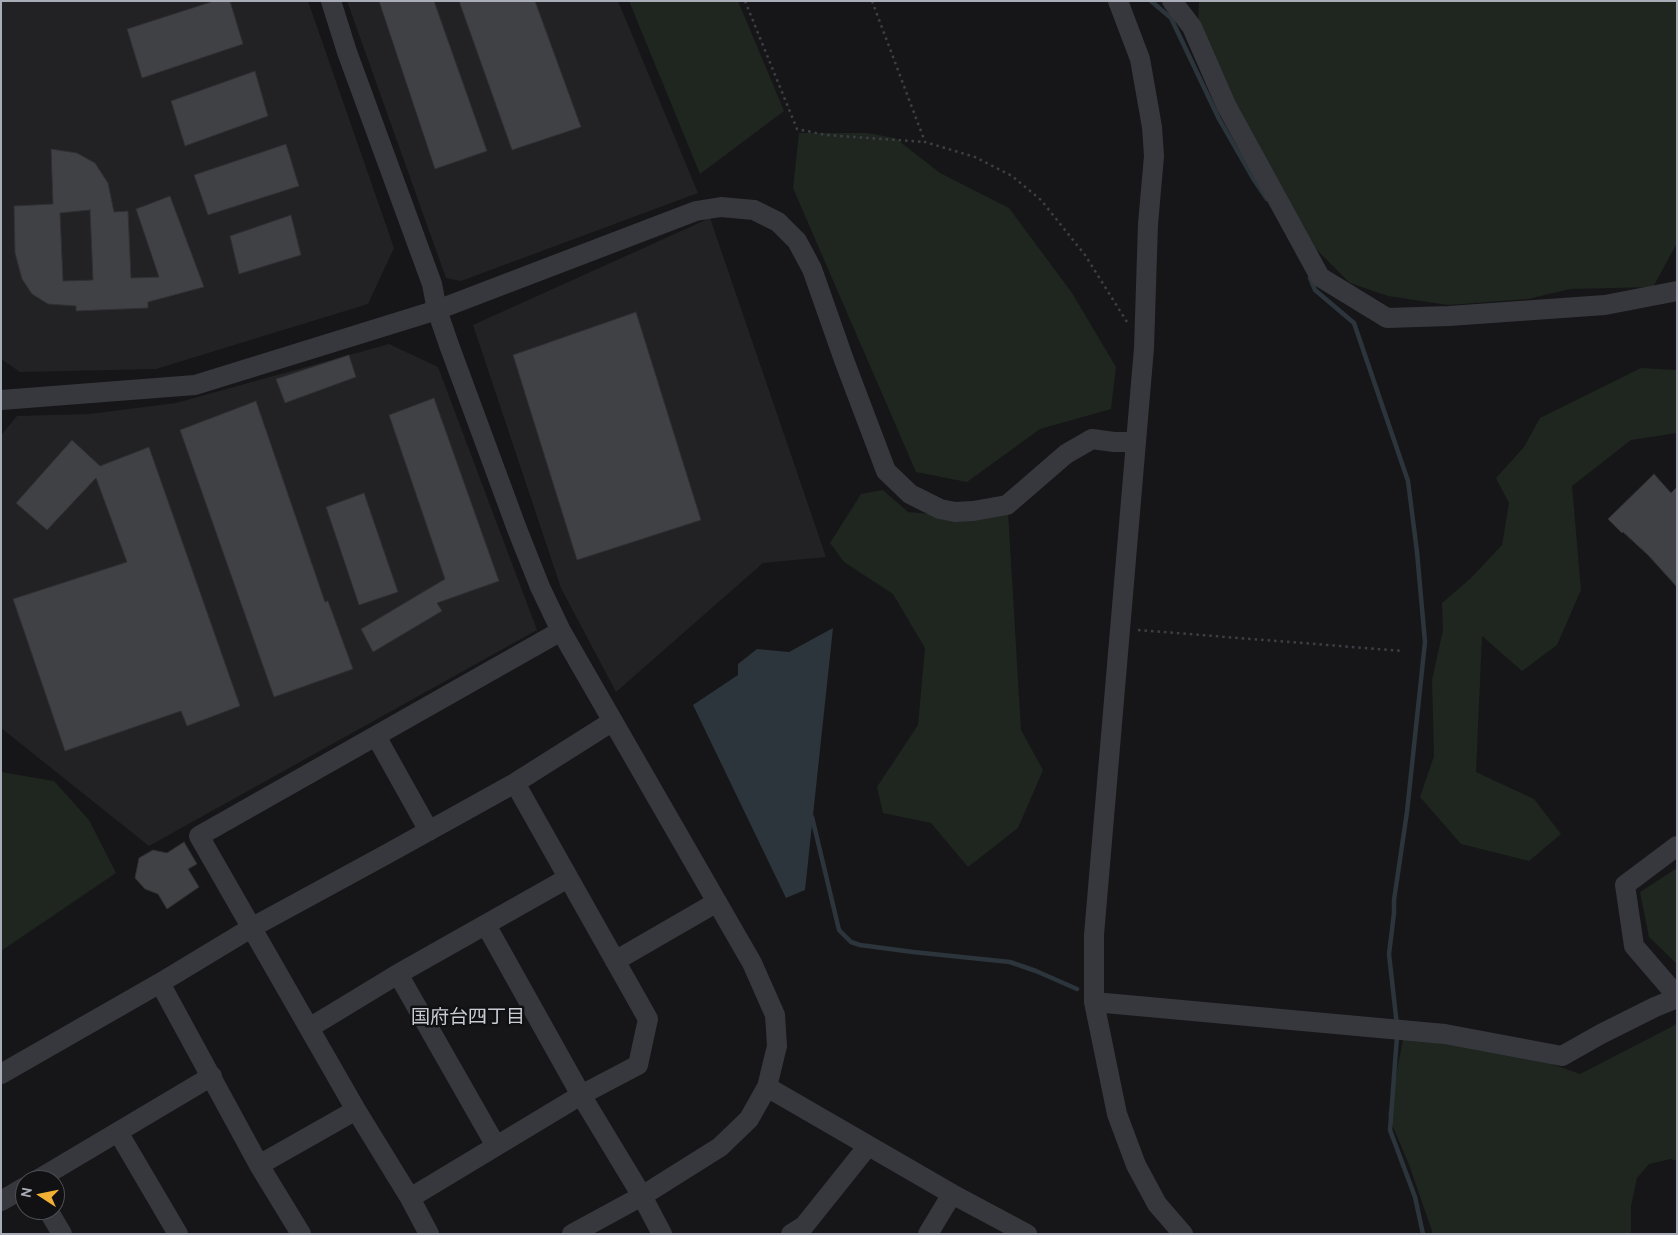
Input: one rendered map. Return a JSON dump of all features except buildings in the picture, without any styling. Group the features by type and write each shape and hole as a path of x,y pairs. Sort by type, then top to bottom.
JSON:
{"street":[{"path":"331,1 347,52 432,284 437,310 517,529 561,631 752,963 775,1015 777,1046 767,1087 748,1118 720,1147 642,1196 572,1234"},
{"path":"1118,1 1140,59 1153,136 1154,156 1148,224 1144,348 1094,935 1094,1002 1117,1114 1136,1165 1157,1204 1183,1234"},
{"path":"1172,1 1192,27 1226,105 1320,277 1386,318 1605,305 1677,291"},
{"path":"1,400 195,385 437,310 696,211 721,207 754,210 778,222 797,240 812,269 886,471 910,494 940,509 955,512 974,511 1007,505 1066,454 1092,439 1136,442"},
{"path":"429,1234 410,1198 356,1110 199,836 561,631"},
{"path":"3,1070 160,983 251,928 515,783 613,721"},
{"path":"376,736 429,831"},
{"path":"410,1198 581,1095 638,1065 648,1019 515,783"},
{"path":"1094,1002 1445,1034 1562,1056 1601,1034 1677,997 1634,946 1625,885 1677,846"},
{"path":"309,1028 398,974 568,878"},
{"path":"615,960 717,902"},
{"path":"486,924 581,1095 642,1196 662,1234"},
{"path":"398,974 496,1146"},
{"path":"160,983 259,1165 301,1234"},
{"path":"54,1170 212,1076"},
{"path":"767,1087 952,1194 1027,1234"},
{"path":"259,1165 356,1110"},
{"path":"118,1132 178,1234"},
{"path":"791,1234 804,1226 868,1146"},
{"path":"1,1201 15,1193"},
{"path":"928,1234 952,1194"},
{"path":"54,1220 62,1234"}],"path":[{"path":"744,1 797,129 826,135 925,142 975,157 1012,176 1041,200 1085,255 1144,348"},
{"path":"872,1 925,142"},
{"path":"1121,628 1402,651"}],"shaded area":[{"path":"1,1 308,1 394,248 368,304 156,369 20,372 1,359"},
{"path":"347,1 618,1 698,193 461,281 446,278"},
{"path":"629,1 738,1 784,111 700,174"},
{"path":"1199,1 1677,1 1677,243 1653,287 1570,289 1528,299 1448,305 1388,296 1350,283 1315,248 1198,38"},
{"path":"799,133 867,133 895,138 940,173 1009,208 1072,293 1116,367 1111,409 1040,429 967,482 916,472 793,188"},
{"path":"710,218 826,557 763,563 616,692 561,588 473,325"},
{"path":"389,344 438,367 537,630 149,846 1,728 1,435 17,416 89,414 176,403"},
{"path":"1641,368 1677,370 1677,433 1631,440 1572,486 1581,590 1557,645 1522,671 1482,636 1476,772 1534,799 1561,834 1529,861 1461,844 1420,797 1434,756 1432,680 1443,630 1442,603 1471,578 1502,545 1509,503 1496,478 1524,447 1540,418"},
{"path":"883,490 908,512 967,517 1008,512 1021,730 1043,770 1018,828 968,867 931,823 883,813 877,787 918,725 925,648 893,594 844,562 830,543 861,494"},
{"path":"833,628 805,890 786,898 693,705 738,675 738,664 757,649 789,652"},
{"path":"1,772 54,781 89,820 116,873 1,951"},
{"path":"1677,868 1677,964 1649,937 1640,892"},
{"path":"1677,1024 1677,1161 1671,1159 1649,1164 1637,1178 1631,1206 1631,1234 1433,1234 1410,1167 1388,1115 1405,1030 1447,1027 1580,1074"}],"waterway":[{"path":"1151,1 1171,18 1219,119 1267,199"},
{"path":"1310,278 1315,290 1354,323 1408,481 1417,552 1425,642 1407,812 1394,900 1389,954 1397,1026"},
{"path":"812,817 839,930 851,942 860,945 913,952 1010,962 1077,989"},
{"path":"1397,1036 1390,1130 1415,1197 1423,1234"}],"district":[{"name":"国府台四丁目","path":"468,1017"}]}
